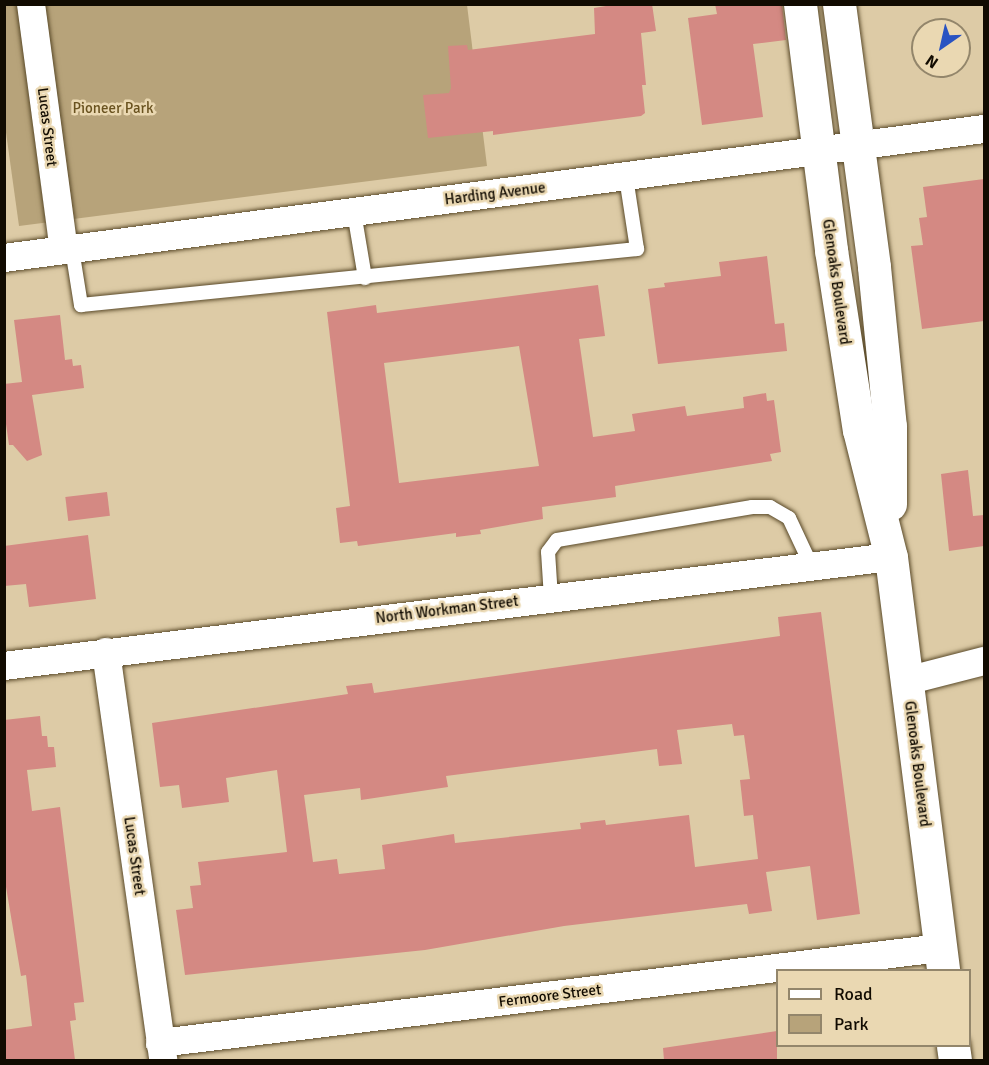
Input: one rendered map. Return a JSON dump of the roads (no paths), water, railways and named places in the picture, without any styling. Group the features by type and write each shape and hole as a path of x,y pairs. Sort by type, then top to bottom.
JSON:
{"main road":[{"name":"Glenoaks Boulevard","path":"801,4 818,151 859,430 891,557"},
{"name":"Glenoaks Boulevard","path":"839,4 859,146 890,426 891,557 942,959"}],"street":[{"name":"Lucas Street","path":"31,4 68,250"},
{"name":"Harding Avenue","path":"4,258 984,129"},
{"name":"North Workman Street","path":"4,666 891,557"},
{"name":"Lucas Street","path":"105,652 162,1052"},
{"path":"906,681 984,661"},
{"name":"Fermoore Street","path":"858,969 942,959"},
{"name":"Fermoore Street","path":"162,1052 776,979"}],"lane":[{"path":"68,250 81,305 637,249 626,177"},
{"path":"354,212 365,278"},
{"path":"551,598 548,552 557,540 752,507 770,507 789,518 812,567"}],"park label":[{"name":"Pioneer Park","path":"113,109"}]}
